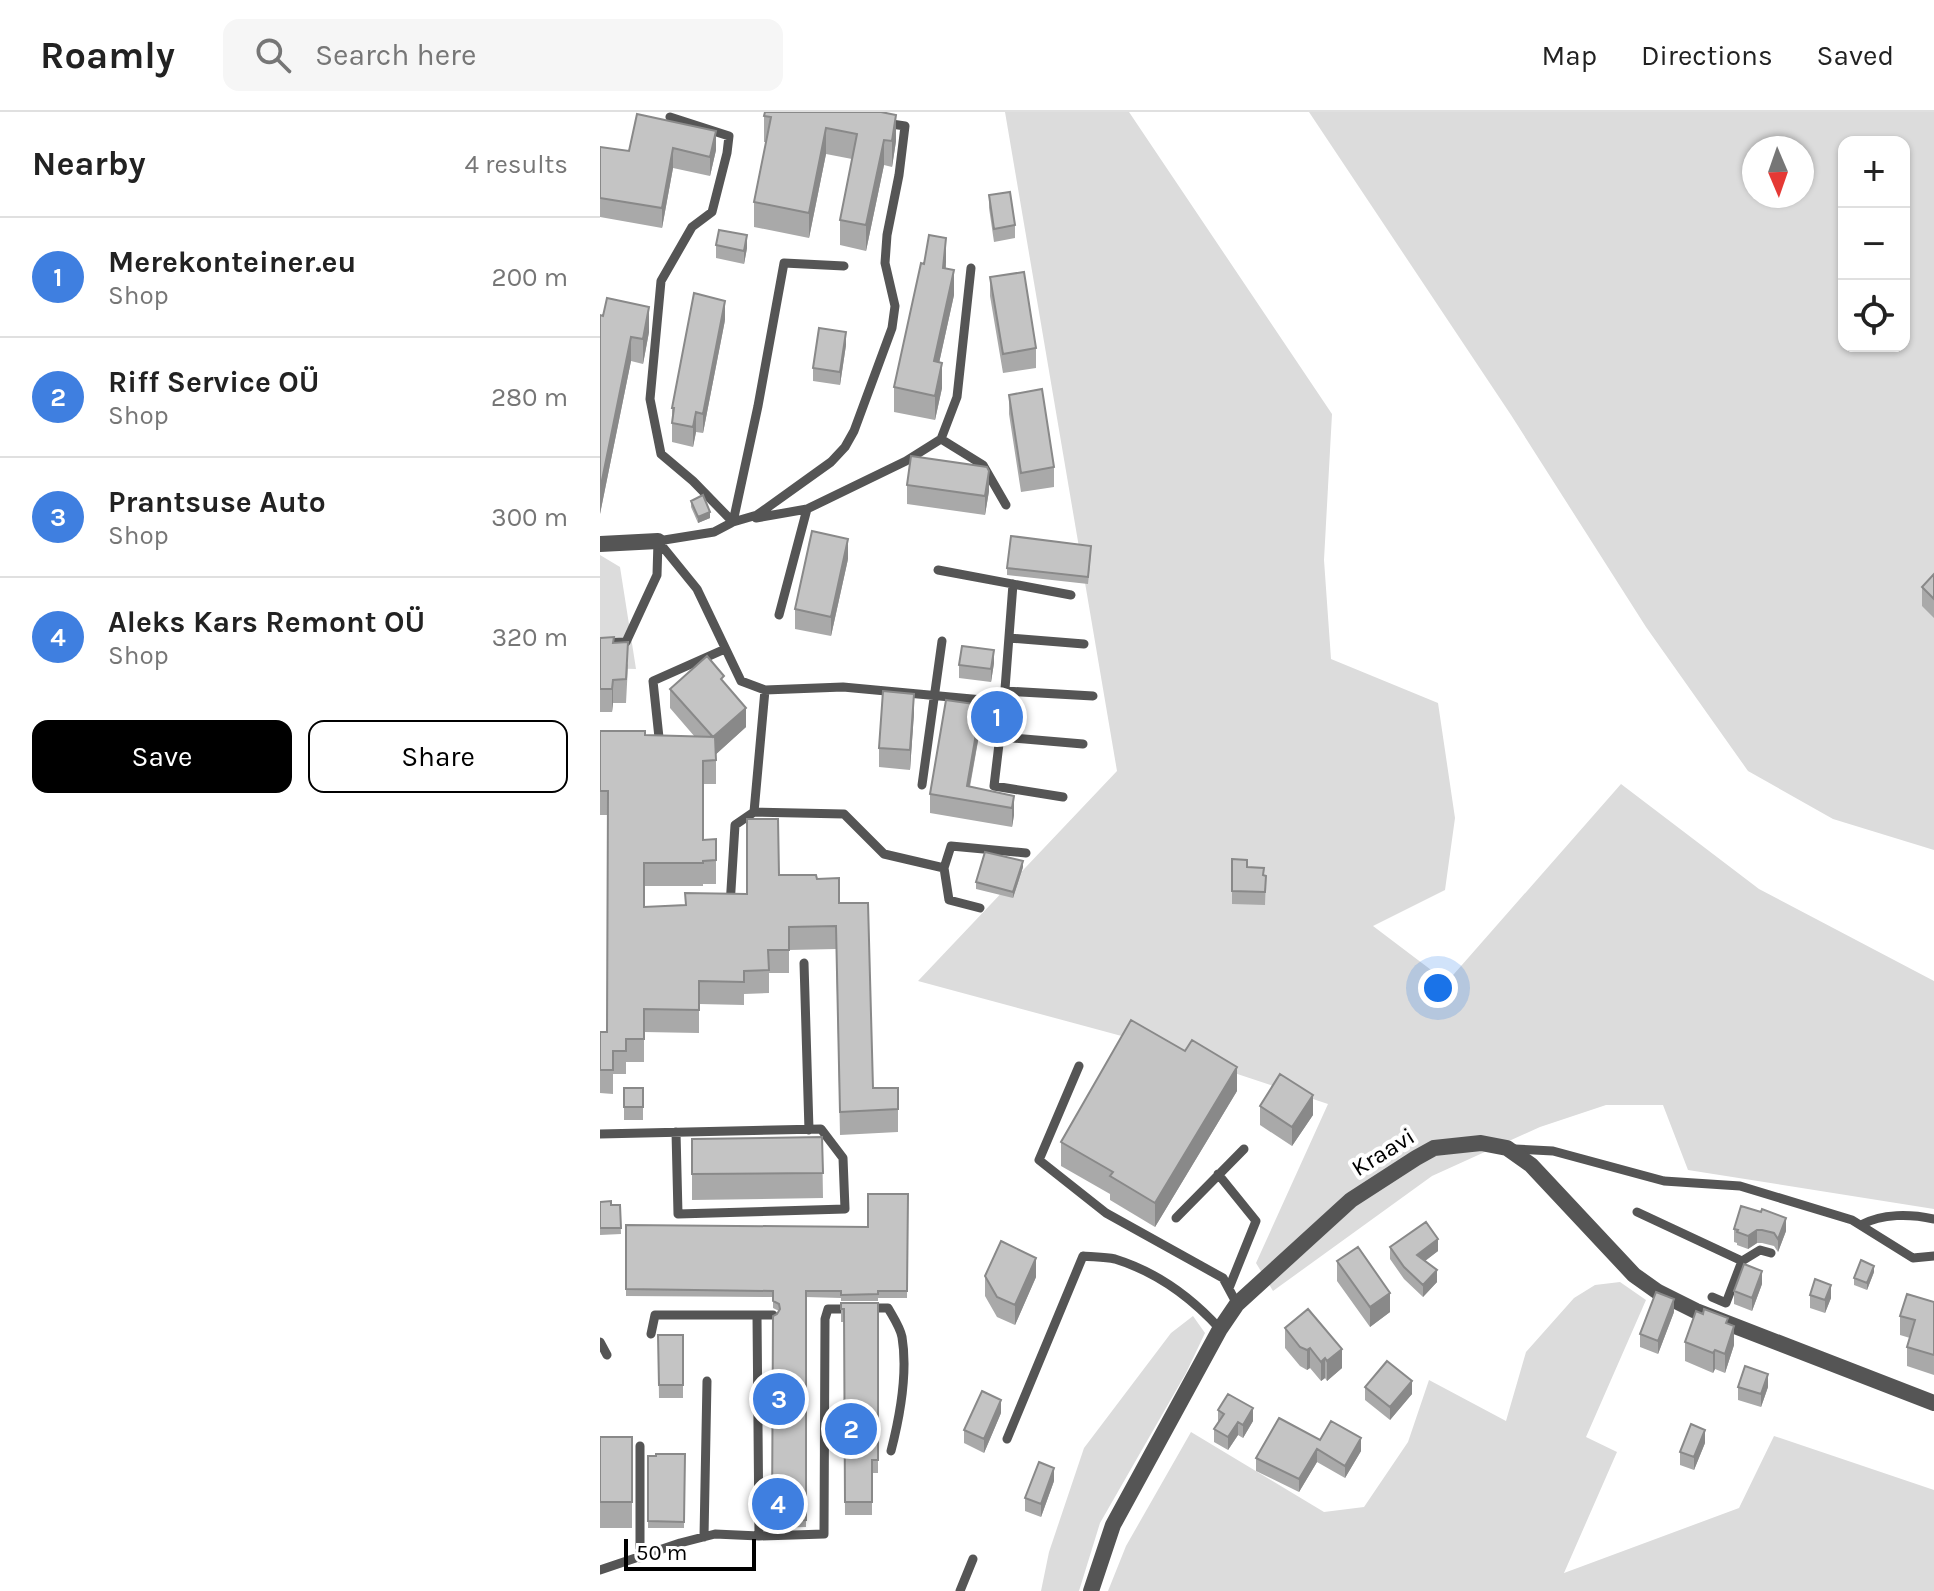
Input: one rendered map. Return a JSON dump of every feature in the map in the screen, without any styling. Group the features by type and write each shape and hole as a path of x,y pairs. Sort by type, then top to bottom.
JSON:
{"street":[{"path":"600,544 658,541"},
{"name":"Kraavi","path":"1091,1591 1113,1525 1220,1329 1237,1304 1351,1200 1416,1158 1434,1148 1481,1143 1507,1148"},
{"path":"1507,1148 1531,1165 1634,1275 1658,1292 1696,1311 1934,1403"}],"lane":[{"path":"670,117 729,136 712,212 692,227 661,281 650,399 661,454 733,522"},
{"path":"658,541 714,532 757,515 831,462 854,431 892,328 895,306 885,263 905,126 877,122"},
{"path":"733,522 784,263 844,266"},
{"path":"733,522 807,509 906,461 941,439 957,397 971,268"},
{"path":"941,439 983,465 1006,505"},
{"path":"779,615 807,509"},
{"path":"600,643 626,642 657,575 658,541"},
{"path":"658,541 697,589 741,681 765,690 843,687 935,697 1093,696"},
{"path":"938,570 1071,595"},
{"path":"1013,584 1005,697 994,786 1063,797"},
{"path":"1009,638 1084,644"},
{"path":"922,785 942,641"},
{"path":"660,747 653,681 725,649"},
{"path":"754,812 765,690"},
{"path":"1000,737 1083,744"},
{"path":"715,907 730,906 735,825 754,812 844,814 884,854 944,868"},
{"path":"980,908 949,900 944,868 951,846 1026,853"},
{"path":"804,963 809,1130"},
{"path":"1079,1066 1039,1160 1106,1213 1223,1278 1237,1304"},
{"path":"600,1134 676,1132 809,1130 821,1129 843,1158 845,1209 678,1214 676,1132"},
{"path":"1507,1148 1553,1151 1664,1181 1740,1186 1852,1220 1913,1258 1934,1256"},
{"path":"1176,1218 1244,1149"},
{"path":"1218,1174 1256,1221 1229,1288"},
{"path":"1637,1212 1742,1261"},
{"path":"1861,1225 1871,1220 1912,1215 1934,1219"},
{"path":"1712,1297 1726,1303 1742,1261 1760,1250 1771,1253"},
{"path":"1007,1439 1083,1256 1113,1259 1161,1277 1201,1308 1220,1329"},
{"path":"600,1570 715,1534 824,1534 825,1319 828,1309 888,1308 901,1333 901,1410 891,1451"},
{"path":"651,1334 655,1315 773,1315"},
{"path":"757,1316 759,1536"},
{"path":"600,1342 607,1355"},
{"path":"704,1537 707,1381"},
{"path":"640,1446 640,1558"},
{"path":"960,1591 973,1559"}],"shaded area":[{"path":"1005,112 1129,112 1332,414 1324,560 1331,659 1438,703 1455,818 1445,890 1373,926 1447,982 1621,784 1759,889 1934,981 1934,1209 1688,1170 1663,1105 1606,1105 1540,1127 1432,1176 1273,1291 1256,1263 1328,1104 1129,1038 918,981 1117,771"},
{"path":"1309,112 1934,112 1934,850 1833,819 1748,771 1646,627 1511,415"},
{"path":"600,555 620,567 636,669 600,668"},
{"path":"1620,1282 1646,1300 1586,1437 1617,1452 1564,1573 1739,1508 1774,1436 1934,1490 1934,1591 1108,1591 1126,1546 1191,1432 1324,1512 1364,1507 1408,1442 1429,1380 1506,1421 1526,1352 1574,1298 1595,1285"},
{"path":"1193,1316 1205,1333 1186,1373 1100,1523 1079,1591 1041,1591 1049,1552 1084,1448 1171,1333"}],"building":[{"path":"765,112 881,112 896,115 892,141 884,140 866,225 840,220 857,134 826,128 809,213 754,202 771,117 764,116"},
{"path":"637,114 716,131 710,157 673,148 662,208 600,198 600,147 629,151"},
{"path":"1010,192 1015,225 994,229 989,195"},
{"path":"719,230 747,235 744,251 716,245"},
{"path":"929,235 946,238 943,268 954,270 934,361 942,363 935,396 894,387"},
{"path":"1024,272 1036,348 1003,354 990,277"},
{"path":"694,293 725,301 703,414 696,412 693,427 672,423 672,408"},
{"path":"607,298 649,307 643,339 631,337 600,490 600,315 603,316"},
{"path":"819,328 846,332 840,372 813,368"},
{"path":"1042,389 1054,467 1021,473 1009,395"},
{"path":"911,456 987,467 985,496 907,485"},
{"path":"703,495 710,512 698,517 691,501"},
{"path":"812,531 848,539 831,617 795,609"},
{"path":"1011,536 1091,546 1088,577 1007,568"},
{"path":"1934,574 1934,599 1922,587"},
{"path":"614,637 613,643 628,642 626,679 613,680 612,689 600,689 600,638"},
{"path":"962,646 994,650 991,669 959,665"},
{"path":"707,656 724,676 721,679 746,708 713,737 670,689"},
{"path":"883,691 914,694 910,750 879,748"},
{"path":"946,700 981,705 967,786 1014,796 1012,808 930,794"},
{"path":"600,731 715,737 716,760 703,761 703,840 716,839 716,860 703,863 644,863 644,907 686,905 685,893 747,894 747,819 778,819 779,875 839,878 839,903 868,903 873,1088 898,1088 898,1109 840,1112 836,926 789,927 789,950 768,950 769,970 744,971 744,982 699,981 699,1010 644,1009 644,1039 626,1039 626,1051 613,1051 613,1070 600,1070 600,1032 607,1032 608,791 600,791"},
{"path":"985,852 1023,861 1013,892 976,882"},
{"path":"1232,859 1247,860 1247,867 1264,868 1265,892 1232,891"},
{"path":"1131,1020 1185,1051 1192,1040 1237,1067 1155,1203 1110,1176 1113,1172 1061,1142"},
{"path":"1280,1074 1313,1095 1292,1127 1260,1106"},
{"path":"624,1088 643,1088 643,1107 624,1107"},
{"path":"822,1137 823,1173 692,1174 692,1139"},
{"path":"868,1194 908,1194 907,1291 841,1295 841,1291 806,1291 806,1520 772,1522 773,1316 780,1309 779,1304 773,1301 773,1291 626,1289 626,1225 868,1227"},
{"path":"611,1201 611,1205 620,1205 621,1228 600,1228 600,1202"},
{"path":"1741,1206 1761,1212 1762,1209 1786,1218 1778,1239 1774,1233 1762,1230 1748,1236 1737,1232 1734,1229"},
{"path":"1426,1222 1438,1239 1417,1255 1437,1270 1423,1285 1404,1267 1390,1247"},
{"path":"1001,1241 1036,1258 1015,1305 997,1297 985,1276"},
{"path":"1358,1247 1390,1293 1370,1307 1337,1261"},
{"path":"1861,1260 1874,1266 1867,1283 1854,1278"},
{"path":"1744,1264 1762,1271 1752,1298 1734,1291"},
{"path":"1815,1279 1831,1285 1825,1300 1810,1295"},
{"path":"1656,1292 1674,1299 1658,1341 1640,1334"},
{"path":"1907,1294 1934,1302 1934,1355 1907,1347 1915,1320 1900,1316"},
{"path":"841,1303 878,1303 878,1460 872,1460 872,1502 845,1502 844,1309 841,1309"},
{"path":"1308,1309 1342,1349 1327,1361 1325,1358 1321,1362 1310,1348 1300,1347 1285,1328"},
{"path":"1704,1309 1728,1318 1726,1323 1734,1326 1725,1354 1715,1350 1713,1353 1685,1342 1696,1311 1703,1314"},
{"path":"658,1335 683,1335 683,1385 659,1385"},
{"path":"1387,1361 1412,1381 1390,1407 1365,1387"},
{"path":"1745,1366 1768,1374 1761,1394 1738,1387"},
{"path":"982,1391 1001,1400 984,1439 964,1430"},
{"path":"1228,1394 1253,1408 1243,1425 1238,1422 1228,1437 1214,1429 1224,1414 1218,1410"},
{"path":"1279,1418 1320,1440 1331,1421 1361,1438 1345,1466 1317,1449 1299,1479 1256,1458"},
{"path":"1691,1424 1705,1430 1694,1457 1680,1452"},
{"path":"600,1437 632,1437 632,1502 600,1502"},
{"path":"685,1454 684,1522 648,1521 648,1456"},
{"path":"1039,1462 1054,1468 1041,1504 1025,1498"}],"place":[{"name":"Merekonteiner.eu","path":"997,717"},
{"name":"Prantsuse Auto","path":"779,1399"},
{"name":"Riff Service OÜ","path":"851,1429"},
{"name":"Aleks Kars Remont OÜ","path":"778,1504"}]}
